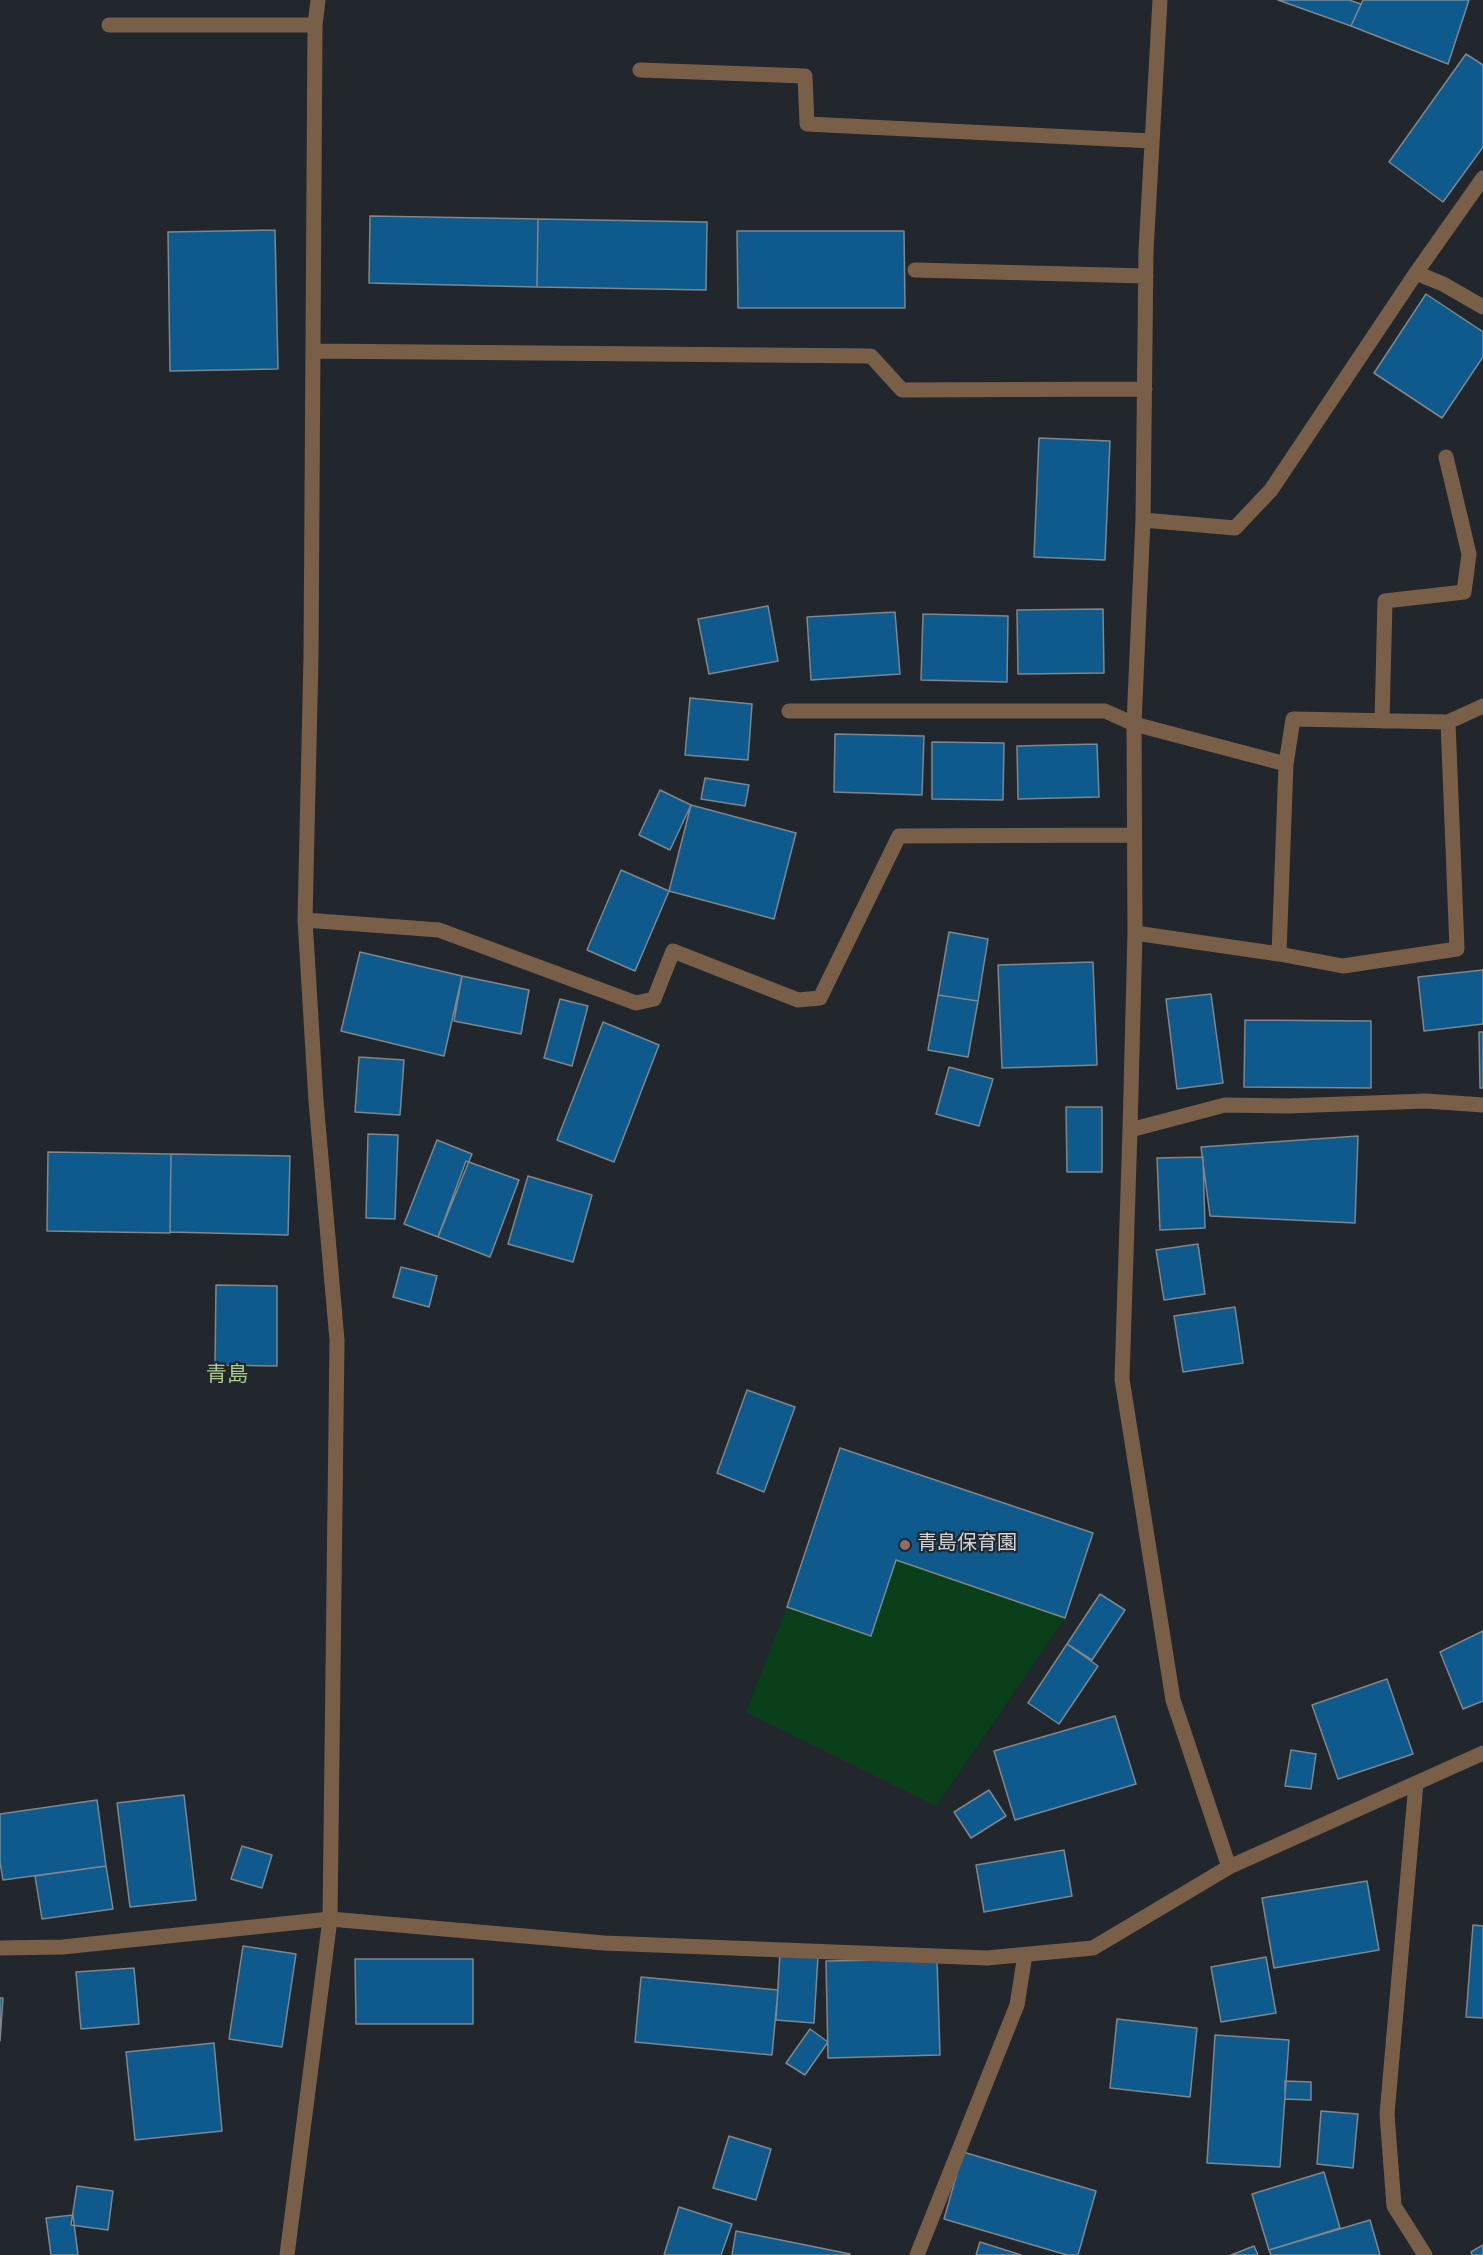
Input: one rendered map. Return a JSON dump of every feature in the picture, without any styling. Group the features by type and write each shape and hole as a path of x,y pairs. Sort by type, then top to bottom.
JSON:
{"street":[{"path":"287,2255 330,1919 337,1340 316,1101 304,920 311,657 315,25 318,0"},
{"path":"1160,0 1146,276 1143,520 1134,724 1135,933 1122,1379 1173,1700 1229,1867"},
{"path":"109,25 315,25"},
{"path":"640,70 805,76 807,124 1152,141"},
{"path":"1143,520 1235,528 1271,490 1416,273 1483,178"},
{"path":"915,270 1146,276"},
{"path":"1416,273 1443,284 1483,307"},
{"path":"313,351 871,356 902,390 1144,389"},
{"path":"1382,721 1385,601 1464,592 1469,554 1446,457"},
{"path":"1279,954 1286,764 1293,719 1448,722 1483,706"},
{"path":"789,711 1105,711 1134,724 1286,764"},
{"path":"1135,933 1279,954 1343,966 1457,949 1448,722"},
{"path":"304,920 439,930 636,1003 654,999 673,951 798,999 820,998 899,836 1134,835"},
{"path":"1130,1130 1225,1105 1288,1106 1426,1101 1483,1106"},
{"path":"0,1948 63,1947 330,1919 604,1942 987,1958 1093,1948 1229,1867 1483,1753"},
{"path":"1416,1783 1387,2114 1394,2206 1425,2255"},
{"path":"917,2255 1017,2005 1025,1954"}],"green space":[{"path":"896,1560 1065,1618 936,1806 746,1712 787,1607 871,1636"}],"building":[{"path":"1278,0 1349,0 1361,4 1351,26"},
{"path":"1363,0 1469,0 1448,64 1351,26"},
{"path":"1466,54 1483,65 1483,147 1443,202 1389,162"},
{"path":"370,216 538,219 537,287 369,283"},
{"path":"538,219 707,222 706,290 537,287"},
{"path":"275,230 278,369 170,371 168,232"},
{"path":"737,231 904,231 905,308 738,308"},
{"path":"1426,294 1483,332 1483,357 1442,418 1374,373"},
{"path":"1039,438 1110,441 1105,560 1034,557"},
{"path":"768,606 778,661 709,674 698,619"},
{"path":"1103,609 1104,673 1018,674 1017,610"},
{"path":"895,612 900,674 811,680 807,617"},
{"path":"923,614 1008,616 1007,682 921,680"},
{"path":"690,698 752,704 748,760 685,755"},
{"path":"835,734 924,736 922,795 834,792"},
{"path":"932,742 1004,743 1003,800 932,799"},
{"path":"1097,744 1099,797 1018,799 1017,746"},
{"path":"705,778 749,785 745,806 701,799"},
{"path":"660,790 691,805 670,850 639,835"},
{"path":"691,805 796,833 774,919 669,891"},
{"path":"621,870 669,891 635,971 587,950"},
{"path":"949,932 988,939 978,1001 938,995"},
{"path":"360,952 462,976 444,1056 341,1031"},
{"path":"1093,962 1097,1065 1002,1068 998,965"},
{"path":"1483,970 1483,1024 1424,1031 1418,977"},
{"path":"462,976 529,990 521,1034 454,1021"},
{"path":"1211,994 1223,1083 1177,1089 1166,999"},
{"path":"938,995 978,1001 968,1057 928,1050"},
{"path":"560,999 588,1006 572,1066 544,1058"},
{"path":"1245,1020 1371,1021 1371,1088 1244,1087"},
{"path":"603,1022 659,1045 614,1162 557,1140"},
{"path":"1479,1032 1483,1032 1483,1088 1480,1088"},
{"path":"359,1057 404,1060 400,1115 355,1112"},
{"path":"949,1067 993,1079 979,1126 936,1114"},
{"path":"1066,1107 1102,1107 1102,1172 1067,1172"},
{"path":"368,1134 398,1135 395,1219 366,1218"},
{"path":"1358,1136 1355,1223 1210,1216 1201,1147"},
{"path":"437,1140 472,1154 438,1237 404,1224"},
{"path":"48,1152 171,1154 170,1233 47,1231"},
{"path":"171,1154 290,1156 288,1235 170,1232"},
{"path":"1203,1157 1205,1228 1160,1230 1157,1158"},
{"path":"466,1161 519,1180 490,1257 438,1237"},
{"path":"528,1176 592,1195 573,1262 508,1244"},
{"path":"1198,1244 1205,1294 1164,1300 1156,1250"},
{"path":"401,1267 437,1276 429,1307 393,1297"},
{"path":"216,1285 277,1286 277,1366 215,1365"},
{"path":"1235,1307 1243,1363 1183,1372 1174,1316"},
{"path":"747,1390 795,1407 764,1492 717,1473"},
{"path":"840,1448 1093,1533 1065,1618 896,1560 871,1636 787,1607"},
{"path":"1100,1594 1125,1610 1092,1660 1067,1644"},
{"path":"1483,1631 1483,1701 1463,1709 1440,1652"},
{"path":"1067,1644 1098,1666 1059,1724 1028,1703"},
{"path":"1387,1679 1413,1754 1338,1779 1312,1705"},
{"path":"1115,1716 1136,1784 1015,1820 994,1751"},
{"path":"1291,1750 1316,1754 1311,1789 1285,1786"},
{"path":"989,1790 1006,1816 971,1838 954,1812"},
{"path":"184,1795 196,1900 130,1907 117,1803"},
{"path":"97,1800 106,1866 3,1880 0,1862 0,1814"},
{"path":"242,1846 272,1855 262,1888 231,1879"},
{"path":"1064,1850 1072,1896 984,1912 976,1865"},
{"path":"106,1866 113,1909 42,1919 35,1876"},
{"path":"1367,1881 1379,1950 1274,1968 1262,1898"},
{"path":"1473,1925 1483,1926 1483,2018 1466,2017"},
{"path":"243,1946 296,1954 282,2047 229,2039"},
{"path":"780,1953 818,1956 814,2023 776,2020"},
{"path":"1266,1957 1276,2013 1221,2022 1211,1967"},
{"path":"355,1959 473,1959 473,2024 356,2024"},
{"path":"937,1959 940,2055 828,2058 826,1961"},
{"path":"134,1968 139,2024 81,2029 76,1972"},
{"path":"641,1977 778,1990 772,2055 635,2042"},
{"path":"0,1998 3,1998 0,2041"},
{"path":"1117,2019 1197,2028 1190,2097 1110,2088"},
{"path":"810,2029 828,2042 805,2075 786,2063"},
{"path":"1215,2035 1289,2040 1280,2167 1207,2163"},
{"path":"214,2043 222,2131 135,2140 126,2052"},
{"path":"1285,2081 1311,2082 1311,2100 1285,2099"},
{"path":"1321,2111 1358,2114 1353,2168 1317,2164"},
{"path":"729,2136 771,2149 756,2200 713,2188"},
{"path":"963,2152 1096,2191 1078,2255 1067,2255 944,2219"},
{"path":"1324,2172 1340,2228 1269,2250 1252,2194"},
{"path":"77,2186 113,2191 108,2230 71,2225"},
{"path":"679,2207 732,2224 721,2255 664,2255"},
{"path":"73,2215 78,2255 51,2255 46,2218"},
{"path":"1370,2220 1380,2255 1271,2255 1269,2250"},
{"path":"736,2231 850,2254 850,2255 732,2255"},
{"path":"980,2242 1021,2255 976,2255"},
{"path":"1483,2245 1483,2255 1472,2255 1471,2252"},
{"path":"1254,2246 1258,2255 1231,2255"}],"place":[{"name":"青島保育園","path":"905,1545"}],"district":[{"name":"青島","path":"227,1376"}]}
